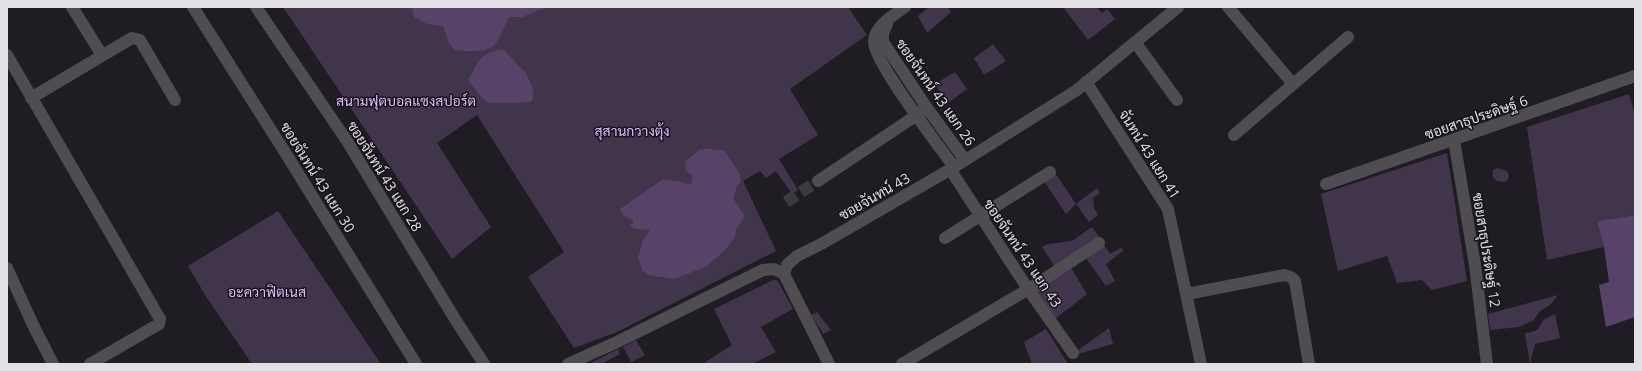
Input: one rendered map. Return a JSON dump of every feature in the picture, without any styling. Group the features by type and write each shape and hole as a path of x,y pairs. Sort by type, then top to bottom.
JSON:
{"street":[{"path":"72,7 102,55"},
{"name":"ซอยจันทน์ 43 แยก 30","path":"193,7 297,170 416,364"},
{"name":"ซอยจันทน์ 43 แยก 28","path":"256,7 347,141 484,364"},
{"name":"ซอยจันทน์ 43","path":"784,274 787,265 797,256 952,168 1077,90 1178,7"},
{"path":"1228,7 1293,84"},
{"name":"ซอยจันทน์ 43 แยก 26","path":"901,8 877,30 874,42 876,51 952,168"},
{"name":"ซอยจันทน์ 43 แยก 26","path":"890,18 883,33 884,42 912,85 965,160"},
{"path":"1234,135 1348,37"},
{"path":"31,98 132,38 140,40 175,100"},
{"path":"1135,42 1177,100"},
{"path":"7,55 160,319 159,324 90,364"},
{"name":"ซอยสาธุประดิษฐ์ 6","path":"1326,184 1635,76"},
{"name":"จันทน์ 43 แยก 41","path":"1086,82 1168,209 1201,364"},
{"path":"902,93 912,85"},
{"path":"917,115 928,108"},
{"name":"ซอยจันทน์ 43 แยก 26","path":"818,181 917,115"},
{"name":"ซอยสาธุประดิษฐ์ 12","path":"1454,140 1475,265 1487,364"},
{"name":"ซอยจันทน์ 43 แยก 43","path":"952,168 979,215 1073,353"},
{"path":"945,238 979,215 1050,172"},
{"path":"902,364 1028,289 1099,243"},
{"path":"7,268 34,327 54,364"},
{"path":"568,364 763,270 774,269 784,274 829,364"},
{"path":"1187,294 1284,275 1291,277 1295,281 1309,364"}],"green space":[{"name":"สุสานกวางตุ้ง","path":"283,7 848,7 867,35 790,89 818,135 779,159 798,190 792,194 776,171 766,178 760,171 743,181 776,251 617,332 574,348 528,277 564,252 477,115 437,143 491,227 452,259"},
{"path":"929,7 948,7 951,12 927,33 918,16"},
{"path":"1063,7 1097,7 1102,13 1107,9 1115,19 1088,40"},
{"path":"993,44 1006,61 984,75 974,58"},
{"path":"955,72 967,89 948,103 935,84"},
{"path":"1629,94 1635,115 1635,215 1597,221 1604,247 1547,260 1527,127"},
{"path":"1447,153 1467,281 1432,290 1422,280 1397,283 1387,256 1338,271 1321,194"},
{"path":"1497,168 1507,171 1509,176 1507,181 1501,182 1494,179 1493,170"},
{"path":"1055,173 1076,204 1066,214 1044,181"},
{"path":"1097,188 1100,193 1093,198 1094,208 1098,215 1089,222 1076,204"},
{"name":"อะควาฟิตเนส","path":"278,211 381,364 252,364 207,298 188,266"},
{"path":"1092,227 1100,238 1055,267 1042,247 1048,244 1072,241"},
{"path":"1104,245 1110,254 1122,247 1123,251 1106,264 1115,281 1106,286 1086,258"},
{"path":"1071,268 1087,294 1055,319 1035,291"},
{"path":"773,280 776,280 779,283 793,309 761,327 776,352 752,364 705,364 704,363 732,345 714,309"},
{"path":"1558,295 1551,304 1539,312 1534,320 1519,327 1490,330 1488,314"},
{"path":"817,312 831,330 823,334 811,315"},
{"path":"1555,314 1560,338 1535,344 1530,364 1525,333 1537,330 1543,320"},
{"path":"1109,328 1113,344 1078,354 1077,351"},
{"path":"1046,329 1068,364 1032,364 1024,342"},
{"path":"636,340 645,355 631,362 623,347"},
{"path":"618,349 620,354 601,364 589,364"}],"shaded area":[{"path":"412,7 547,7 522,17 509,17 496,43 488,49 470,51 454,50 449,43 443,26 427,24 414,17"},
{"path":"497,50 504,50 526,73 534,91 532,101 516,103 489,103 482,98 468,80 479,60 486,54"},
{"path":"709,148 714,150 724,150 740,174 741,182 737,186 733,198 744,215 743,220 736,229 735,237 725,250 707,266 675,279 648,275 642,270 638,258 643,240 650,230 634,229 629,225 633,223 633,220 624,216 620,209 663,179 678,181 686,184 692,183 692,175 686,170 685,162 699,150"},
{"path":"1635,215 1635,317 1606,327 1599,285 1609,282 1604,247 1597,221"}],"tunnel":[{"path":"786,202 818,181"}],"park label":[{"name":"สนามฟุตบอลแซงสปอร์ต","path":"406,100"}]}
